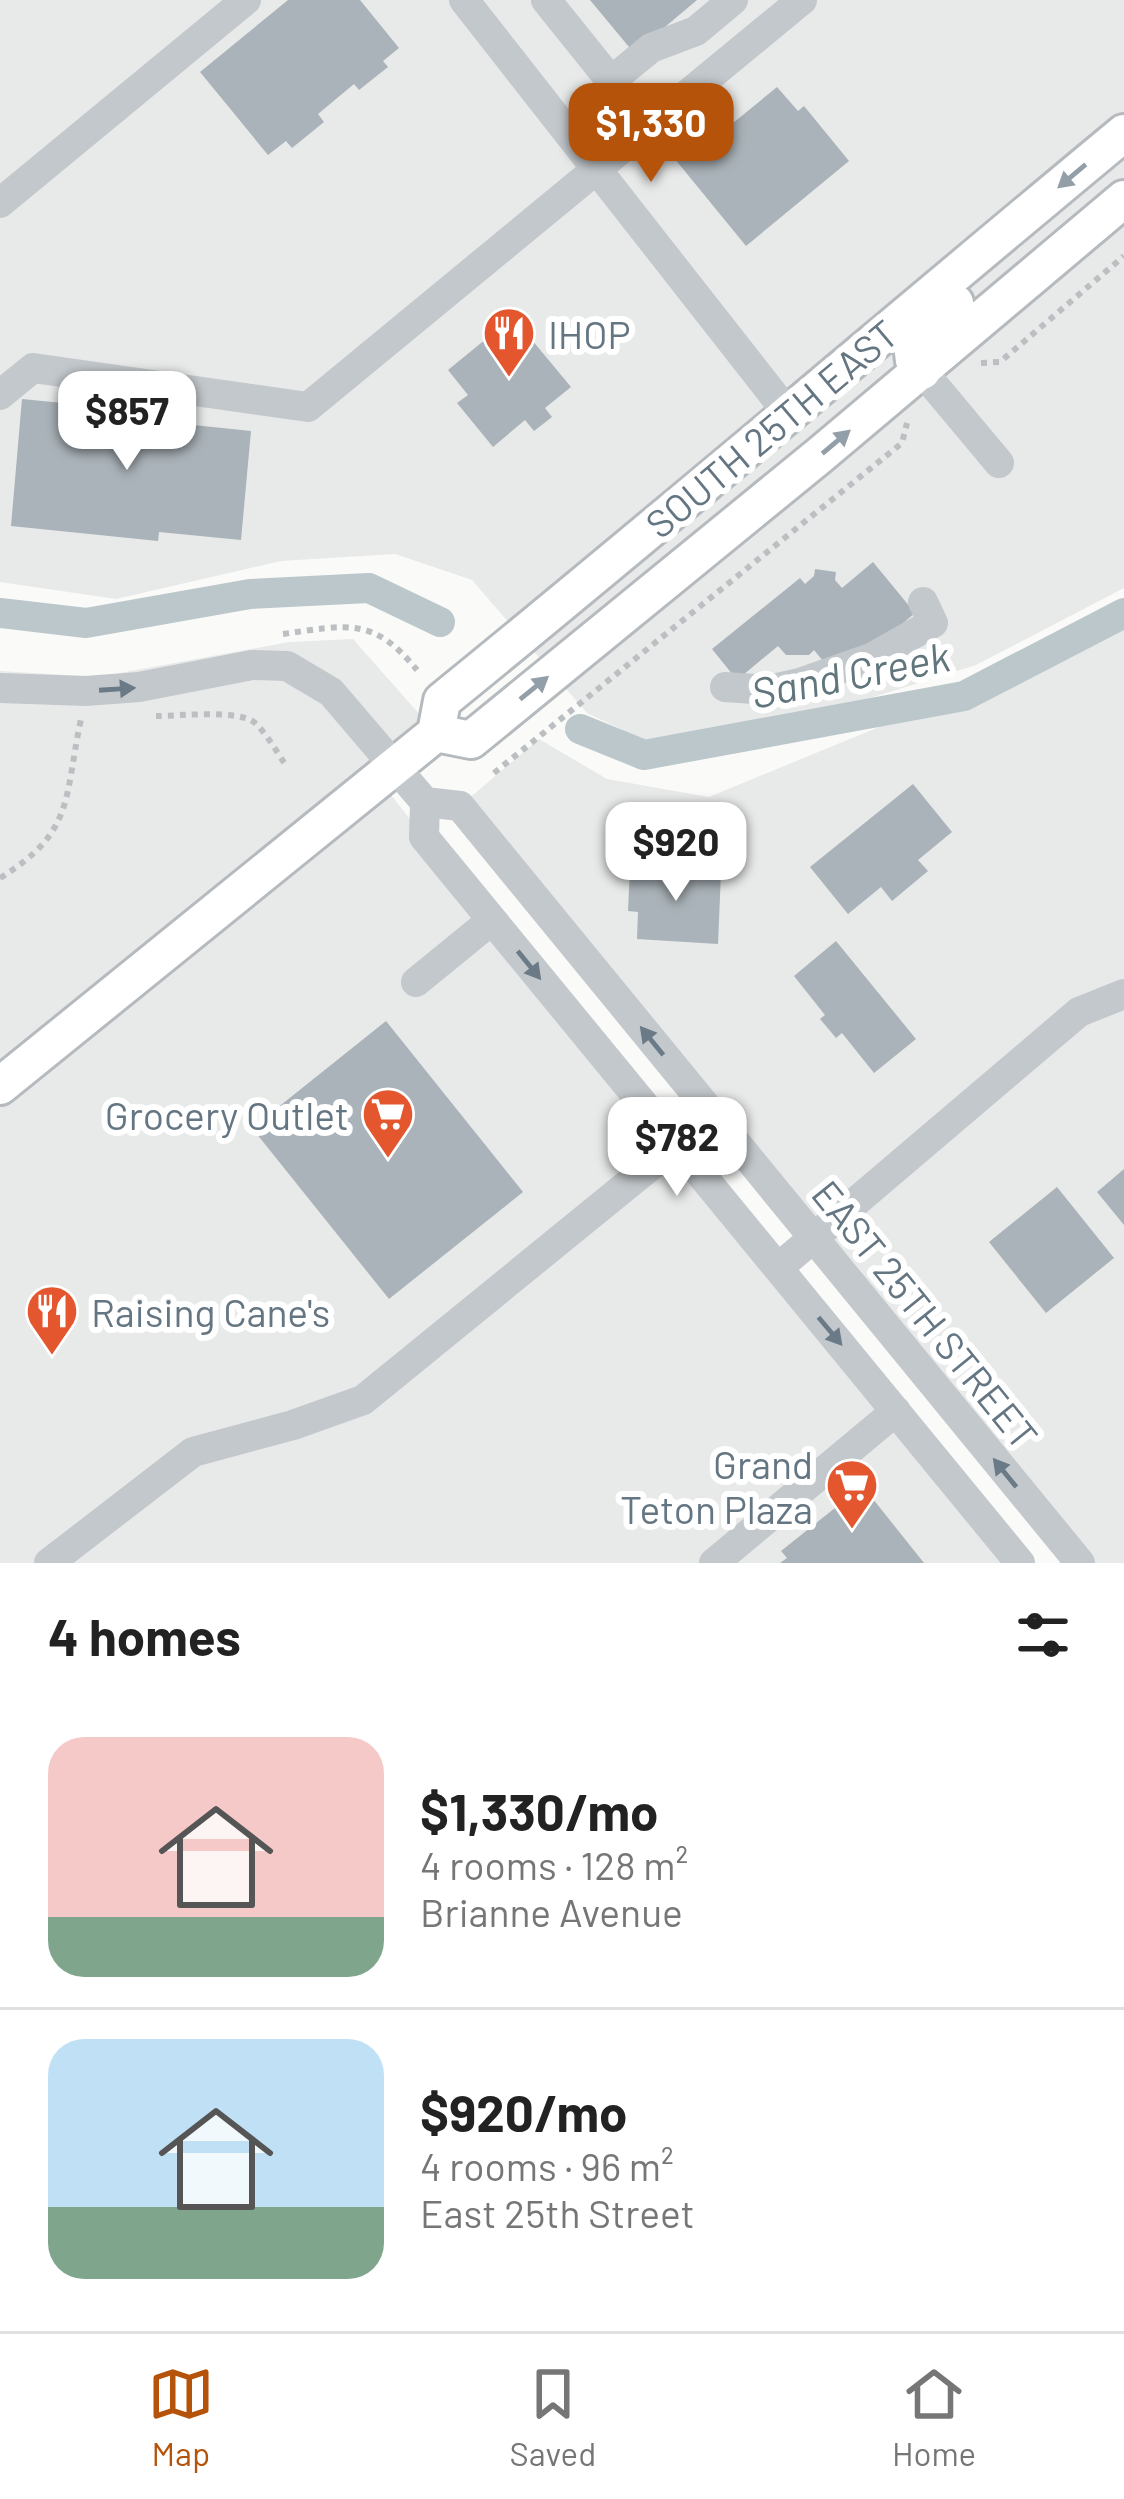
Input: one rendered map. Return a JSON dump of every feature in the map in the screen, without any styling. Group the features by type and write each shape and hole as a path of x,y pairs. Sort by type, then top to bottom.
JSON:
{"main road":[{"name":"SOUTH 25TH EAST","path":"0,1086 436,733 442,701 671,515 787,412 1124,133"},
{"name":"SOUTH 25TH EAST","path":"436,733 471,740 1124,200"},
{"path":"922,371 914,361 911,344 956,302 976,255"}],"street":[{"path":"0,203 246,0"},
{"path":"464,0 787,412"},
{"path":"546,0 611,81 651,48 696,31 733,0"},
{"path":"0,395 33,368 308,407 802,0"},
{"path":"922,371 999,464"},
{"path":"725,687 769,690 871,658 933,623 923,602"},
{"name":"EAST 25TH STREET","path":"0,688 122,688 252,665 286,666 331,692 425,802 424,837 1020,1563"},
{"name":"EAST 25TH STREET","path":"425,802 460,806 1080,1563"},
{"path":"416,982 492,920"},
{"path":"778,1268 1079,1012 1124,994"},
{"path":"49,1563 193,1452 363,1400 713,1115"},
{"path":"714,1563 896,1411"}],"path":[{"path":"973,363 1000,362 1124,256"},
{"path":"494,772 902,443 907,421"},
{"path":"350,624 396,644 417,670"},
{"path":"151,716 236,712 254,722 285,764"},
{"path":"0,878 42,849 58,829 82,715"}],"shaded area":[{"path":"0,0 1124,0 1124,588 976,665 851,704 650,743 587,713 472,580 395,554 281,561 116,599 0,582"},
{"path":"1124,626 1124,1563 1079,1563 460,806 539,739 607,779 709,797"},
{"path":"353,639 436,733 0,1086 0,671 98,677 289,642"},
{"path":"384,786 1020,1563 0,1563 0,1096"}],"building":[{"path":"288,0 360,0 399,48 383,61 388,67 359,90 354,84 318,114 324,122 292,148 286,141 268,155 200,72"},
{"path":"590,0 697,0 634,53"},
{"path":"777,87 798,111 804,106 849,161 746,246 670,153 700,128 711,141"},
{"name":"IHOP","path":"503,325 522,349 532,340 571,387 545,408 552,417 534,431 525,420 493,447 457,403 468,395 448,370"},
{"path":"22,399 175,414 174,423 251,431 241,540 159,532 158,541 11,526"},
{"path":"873,562 915,613 883,640 823,661 814,650 809,655 786,655 778,646 737,680 712,649 800,578 805,584 815,569 836,572 835,580 842,588"},
{"path":"913,784 952,832 918,860 928,871 892,901 881,887 848,914 810,867"},
{"path":"630,867 721,872 718,944 637,939 638,912 628,911"},
{"path":"836,941 916,1039 874,1073 842,1033 836,1038 820,1019 825,1015 794,976"},
{"name":"Grocery Outlet","path":"386,1021 523,1192 389,1299 252,1128"},
{"path":"1124,1169 1124,1225 1097,1192"},
{"path":"1057,1187 1114,1258 1046,1313 989,1242"},
{"name":"Grand Teton Plaza","path":"869,1494 924,1563 780,1563 787,1558 781,1551 840,1504 847,1512"}],"waterway":[{"name":"Sand Creek","path":"0,613 86,623 250,594 369,588 440,622"},
{"name":"Sand Creek","path":"580,729 644,755 964,696 1124,613"}],"place":[{"name":"IHOP","path":"509,379"},
{"name":"Grocery Outlet","path":"388,1160"},
{"name":"Raising Cane's","path":"52,1357"},
{"name":"Grand Teton Plaza","path":"852,1531"}]}
